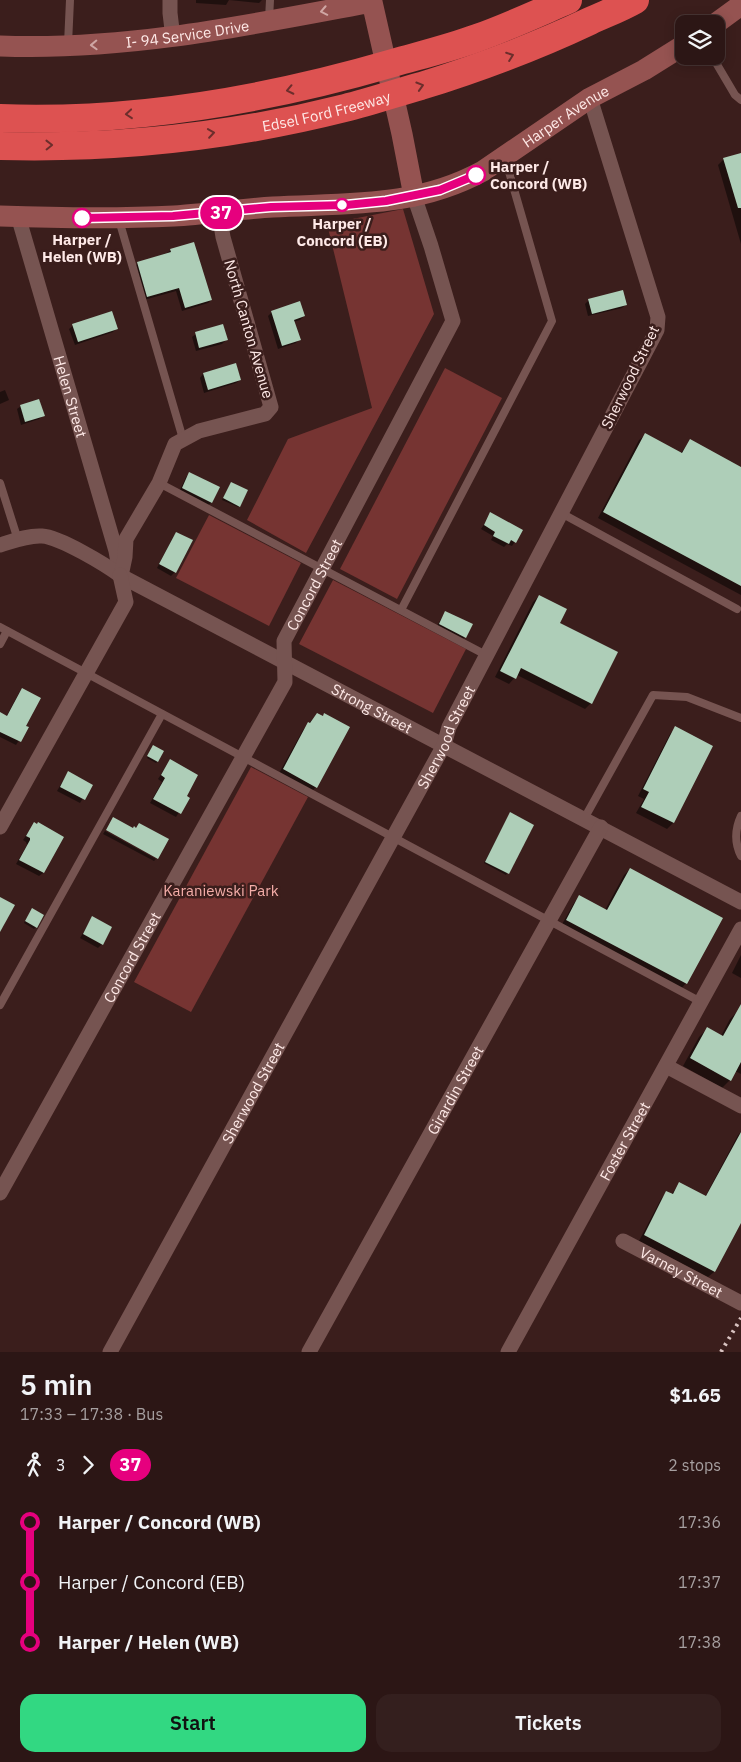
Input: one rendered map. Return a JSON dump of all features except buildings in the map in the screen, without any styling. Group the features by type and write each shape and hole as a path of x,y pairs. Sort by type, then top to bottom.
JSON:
{"highway":[{"name":"Edsel Ford Freeway","path":"0,118 68,117 163,111 252,98 337,79 475,38 568,0"},
{"name":"Edsel Ford Freeway","path":"0,146 103,144 164,139 256,126 337,110 464,73 518,53 635,0"}],"street":[{"path":"170,0 173,38"},
{"name":"I- 94 Service Drive","path":"0,46 114,44 173,38 374,5"},
{"name":"Concord Street","path":"0,1193 285,682 284,641 454,321 414,196 374,5"},
{"path":"725,17 741,5"},
{"name":"Harper Avenue","path":"9,216 119,218 219,213 271,207 346,205 386,201 440,190 466,180 590,98 644,70 675,51"},
{"name":"Sherwood Street","path":"110,1352 444,745 449,727 658,324 658,317 590,98"},
{"name":"North Canton Avenue","path":"121,576 126,539 159,483 173,447 183,439 206,429 265,414 271,406 223,237 219,213"},
{"name":"Helen Street","path":"0,827 126,602 116,551 9,216"},
{"name":"Strong Street","path":"0,545 33,536 44,536 71,547 121,576 741,902"},
{"name":"Girardin Street","path":"309,1352 601,828"},
{"name":"Foster Street","path":"508,1352 741,929"},
{"path":"666,1066 741,1106"},
{"name":"Varney Street","path":"623,1241 741,1303"}],"lane":[{"path":"68,46 70,0"},
{"path":"268,21 270,0"},
{"path":"717,65 735,96 741,100"},
{"path":"400,610 552,320 505,156"},
{"path":"119,218 183,439"},
{"path":"159,483 486,655"},
{"path":"0,484 18,540"},
{"path":"561,513 738,609"},
{"path":"0,644 3,629 701,1002"},
{"path":"584,818 653,695 687,697 741,718"},
{"path":"0,1005 162,714"},
{"path":"741,816 735,837 741,856"}],"green space":[{"path":"403,209 434,314 306,553 247,520 288,439 372,408 327,224"},
{"path":"445,368 502,398 397,599 340,569"},
{"path":"209,515 301,563 269,626 176,578"},
{"path":"333,580 466,649 433,713 299,644"},
{"name":"Karaniewski Park","path":"251,767 308,797 191,1012 134,982"}],"railway":[{"path":"721,1352 741,1318"}],"bus line":[{"name":"37","path":"82,218 173,216 271,207 346,205 386,201 440,190 476,175"}],"place":[{"name":"Harper / Concord (WB)","path":"476,175"},
{"name":"Harper / Concord (EB)","path":"342,205"},
{"name":"Harper / Helen (WB)","path":"82,218"}]}
